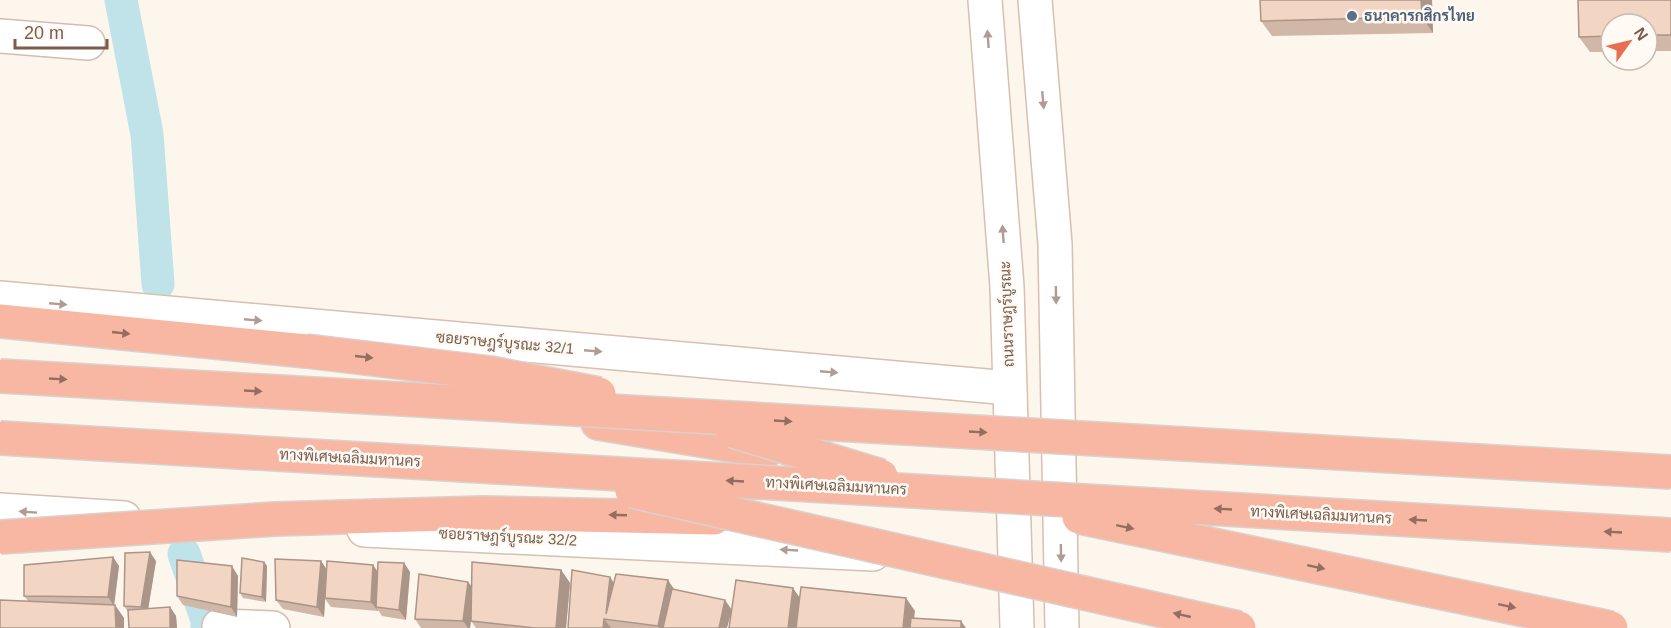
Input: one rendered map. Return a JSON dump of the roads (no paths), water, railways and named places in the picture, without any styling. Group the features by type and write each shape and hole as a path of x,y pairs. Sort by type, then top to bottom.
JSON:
{"highway":[{"path":"0,321 369,357 490,373 636,403 883,477"},
{"path":"0,376 1671,472"},
{"path":"429,402 662,432 730,444 1611,628"},
{"name":"ทางพิเศษเฉลิมมหานคร","path":"0,438 1671,535"},
{"path":"424,460 538,473 602,484 1239,628"},
{"path":"0,537 264,519 420,513 540,513 760,520"}],"street":[{"name":"ถนนราษฎร์บูรณะ","path":"985,0 1007,287 1017,628"},
{"path":"1035,0 1055,244 1062,628"},
{"path":"0,36 88,43"},
{"name":"ซอยราษฎร์บูรณะ 32/1","path":"0,298 1009,388"},
{"name":"ซอยราษฎร์บูรณะ 32/2","path":"0,510 1015,561"},
{"path":"219,626 273,628"}],"waterway":[{"path":"121,0 147,134 158,284"},
{"path":"184,554 207,620 207,628"}],"place":[{"name":"ธนาคารกสิกรไทย","path":"1352,16"}]}
